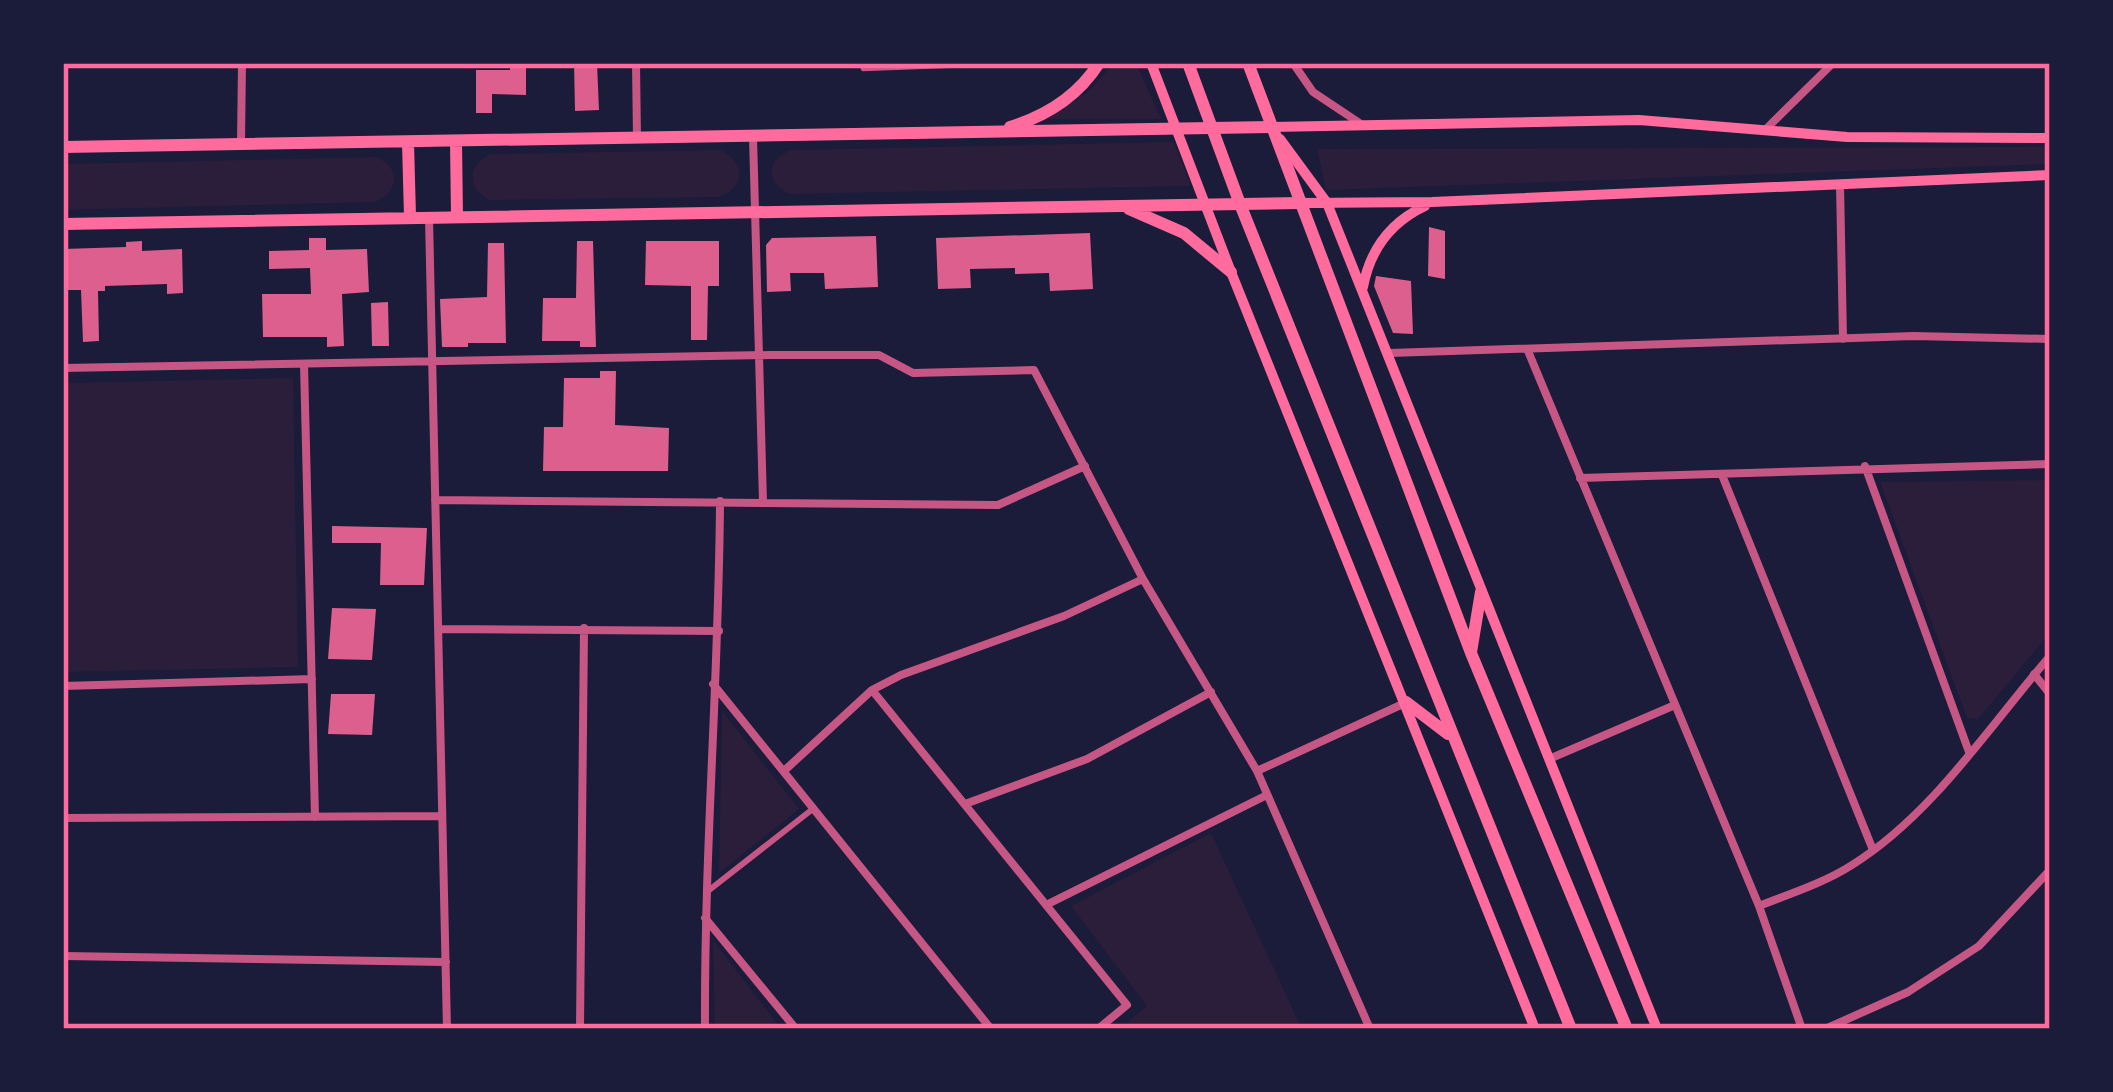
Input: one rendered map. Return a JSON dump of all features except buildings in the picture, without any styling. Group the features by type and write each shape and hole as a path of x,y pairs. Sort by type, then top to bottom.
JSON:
{"main road":[{"path":"992,132 1050,111 1075,93 1099,63"},
{"path":"1151,63 1535,1029"},
{"path":"1188,63 1570,1029"},
{"path":"1248,63 1471,653 1627,1029"},
{"path":"63,147 1639,120 1847,137 2050,138"},
{"path":"1271,127 1327,203 1657,1029"},
{"path":"408,142 410,217"},
{"path":"456,142 457,216"},
{"path":"63,224 756,209 1432,202 2050,175"},
{"path":"1362,290 1383,238 1432,202"},
{"path":"1122,206 1184,233 1231,272"},
{"path":"1471,653 1480,592"},
{"path":"1406,702 1452,736"}],"street":[{"path":"241,142 242,63"},
{"path":"636,63 637,139"},
{"path":"1293,63 1313,92 1361,124"},
{"path":"1765,130 1833,63"},
{"path":"753,137 763,502"},
{"path":"1840,184 1843,339"},
{"path":"429,216 447,1029"},
{"path":"1390,353 1914,336 2050,339"},
{"path":"1528,351 1759,906 1802,1029"},
{"path":"63,368 879,355 913,373 1034,370 1143,579 1257,771 1369,1029"},
{"path":"304,364 315,817"},
{"path":"1580,478 2050,464"},
{"path":"435,500 998,505 1085,466"},
{"path":"1865,466 1969,752"},
{"path":"1721,475 1873,850"},
{"path":"705,1029 704,916 719,631 720,501"},
{"path":"785,770 872,691 901,675 1064,616 1143,579"},
{"path":"580,1029 584,628"},
{"path":"441,629 719,631"},
{"path":"1759,906 1850,867 1873,850 1942,785 2050,656"},
{"path":"2034,674 2050,694"},
{"path":"63,686 312,679"},
{"path":"713,684 991,1029"},
{"path":"872,691 1127,1005 1098,1029"},
{"path":"965,804 1087,759 1211,692"},
{"path":"1257,771 1406,702"},
{"path":"1547,760 1675,705"},
{"path":"1046,905 1267,795"},
{"path":"705,893 814,808"},
{"path":"63,818 442,816"},
{"path":"1825,1029 1908,992 1979,946 2050,870"},
{"path":"704,916 796,1029"},
{"path":"63,956 446,962"}],"lane":[{"path":"862,63 863,69 1028,63"}],"shaded area":[{"path":"1114,63 1136,63 1161,119 1046,119 1089,91"},
{"path":"1174,143 1191,186 790,194 776,184 771,171 777,159 792,150"},
{"path":"2047,147 2049,164 1326,190 1317,149"},
{"path":"721,150 735,161 740,174 735,187 720,197 490,200 473,183 477,164 491,154"},
{"path":"377,157 390,167 394,180 389,192 376,202 63,210 63,164"},
{"path":"293,378 298,667 63,672 63,383"},
{"path":"2050,480 2050,633 1978,719 1967,718 1880,482"},
{"path":"722,711 799,809 719,873"},
{"path":"1211,833 1302,1029 1120,1029 1147,1006 1071,906"},
{"path":"713,940 781,1029 715,1029"}]}
